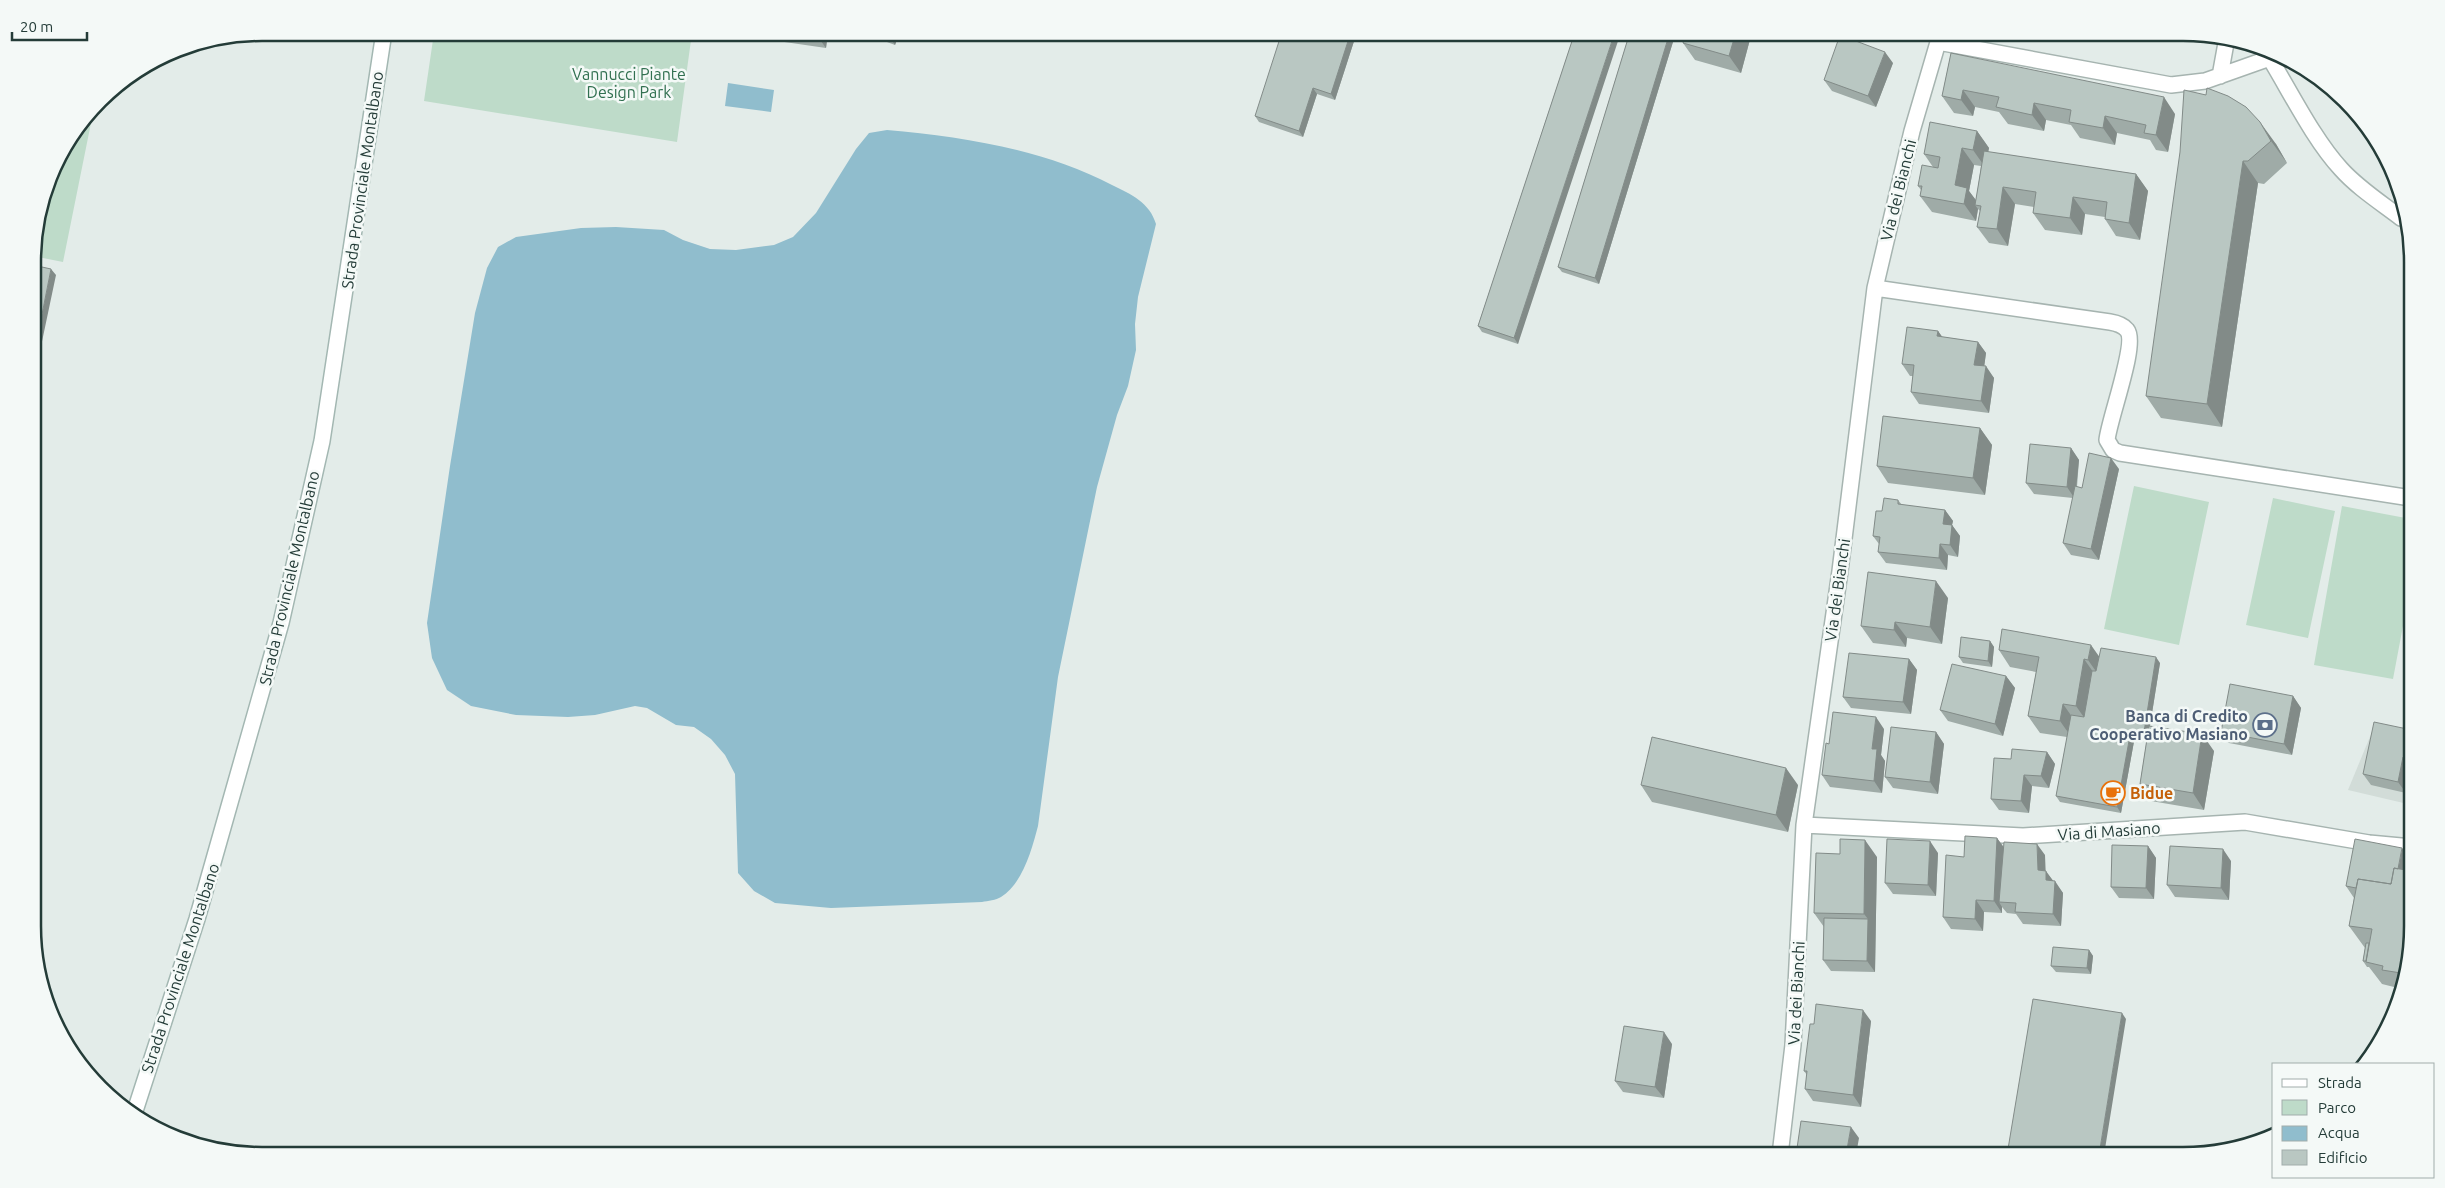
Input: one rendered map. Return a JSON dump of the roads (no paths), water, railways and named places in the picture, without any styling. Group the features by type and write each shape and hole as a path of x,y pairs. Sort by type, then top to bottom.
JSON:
{"street":[{"name":"Strada Provinciale Montalbano","path":"136,1107 197,919 281,623 322,440 383,41"},
{"name":"Via dei Bianchi","path":"1781,1147 1794,1045 1804,825 1840,571 1875,288 1912,131 1939,41"},
{"path":"1959,41 2157,83 2193,84 2220,76 2264,57"},
{"path":"2220,76 2226,45"},
{"path":"2271,60 2318,138 2341,169 2362,189 2399,217"},
{"path":"1875,288 2110,322 2127,329 2130,336 2129,351 2107,440 2113,450 2120,453 2404,497"},
{"name":"Via di Masiano","path":"1804,825 2023,836 2245,822 2404,847"}],"water":[{"path":"728,83 774,90 771,112 725,106"},
{"path":"887,130 974,141 1059,162 1133,196 1149,210 1156,224 1138,297 1135,324 1136,350 1128,386 1117,415 1097,487 1058,677 1038,826 1026,865 1021,874 1009,891 1001,897 982,902 831,908 775,903 754,891 738,873 735,774 725,755 711,739 694,727 676,725 647,708 635,706 595,715 568,717 516,715 471,706 447,690 432,658 427,623 475,313 487,268 498,247 516,237 581,228 616,227 664,230 683,240 710,249 736,250 774,245 793,237 816,213 856,149 869,133"}],"place":[{"name":"Banca di Credito Cooperativo Masiano","path":"2265,725"},
{"name":"Bidue","path":"2113,793"}],"park label":[{"name":"Vannucci Piante Design Park","path":"629,83"}]}
